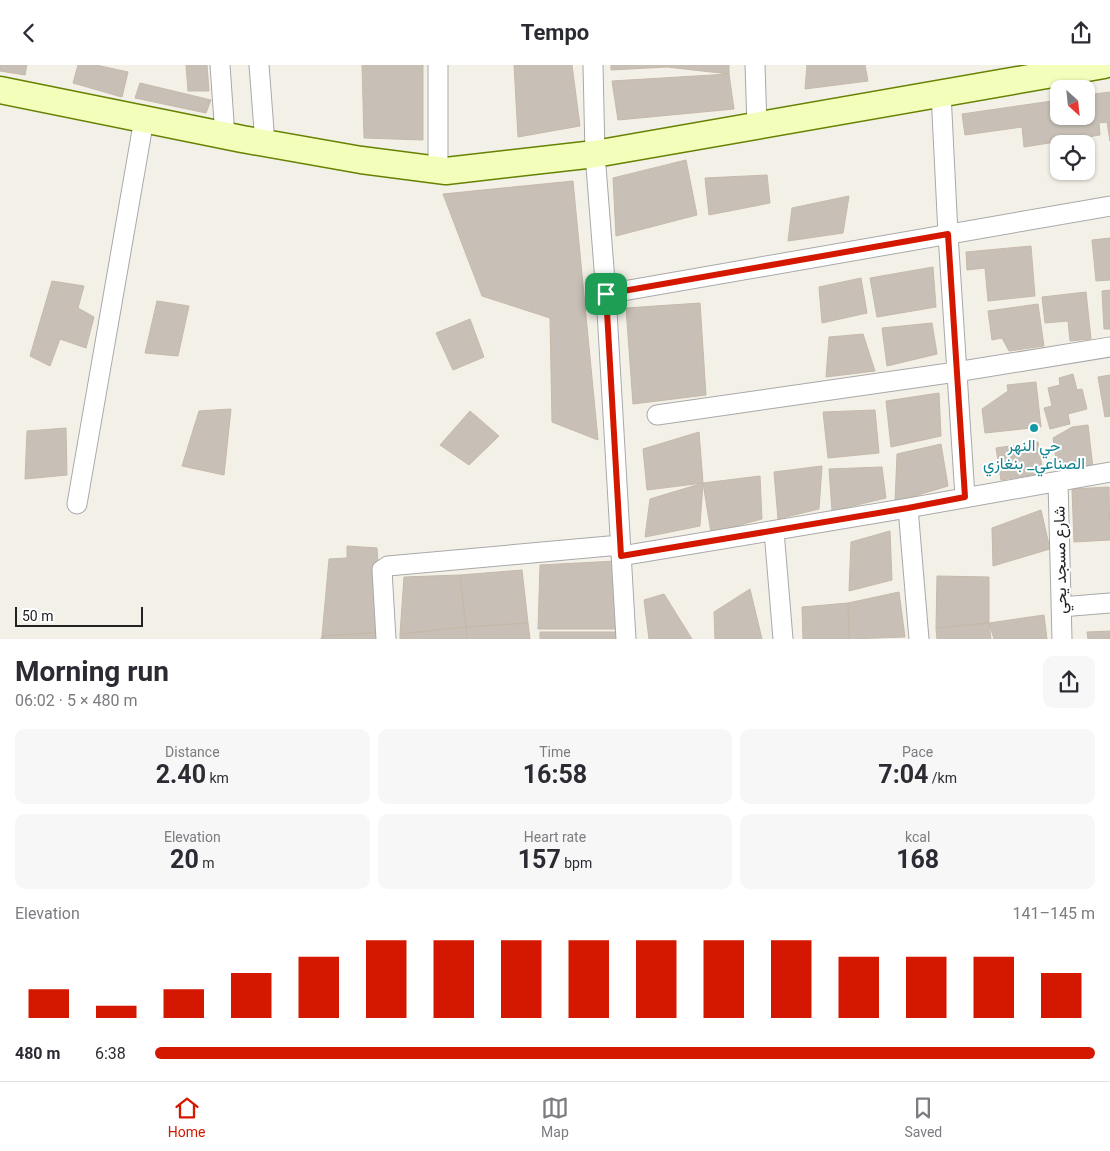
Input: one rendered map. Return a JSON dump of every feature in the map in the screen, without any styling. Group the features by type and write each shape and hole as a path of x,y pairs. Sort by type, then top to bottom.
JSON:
{"main road":[{"path":"0,90 225,136 361,160 438,171 465,170 595,154 1104,65"}],"street":[{"path":"220,65 225,136"},
{"path":"259,65 265,143"},
{"path":"438,65 438,171"},
{"path":"593,65 595,154 606,294 626,639"},
{"path":"755,65 757,125"},
{"path":"941,93 956,372 965,497"},
{"path":"77,504 144,119"},
{"path":"606,294 1110,206"},
{"path":"657,415 956,372 1110,347"},
{"path":"386,639 382,570 388,566 621,551 774,531 1110,472"},
{"name":"شارع مسجد يحي","path":"1058,482 1062,639"},
{"path":"908,508 919,639"},
{"path":"774,531 783,639"},
{"path":"1061,607 1110,603"}],"building":[{"path":"0,65 27,65 25,75 0,71"},
{"path":"78,65 96,65 128,72 122,97 73,83"},
{"path":"186,65 207,65 209,91 188,91"},
{"path":"362,65 423,65 423,140 364,138"},
{"path":"514,65 572,65 580,126 518,137"},
{"path":"611,65 729,65 729,74 667,67 611,70"},
{"path":"807,65 865,65 868,81 805,89"},
{"path":"729,74 734,109 618,120 612,81"},
{"path":"140,83 211,100 206,113 135,98"},
{"path":"1110,92 1110,141 1107,122 1099,123 1100,135 1050,135 1050,143 1024,147 1022,127 965,135 962,114 1050,101 1050,125 1095,125 1095,94"},
{"path":"686,160 697,215 616,236 613,178"},
{"path":"767,175 770,203 709,215 705,178"},
{"path":"573,181 598,440 552,422 550,318 482,296 443,194"},
{"path":"849,196 843,233 788,241 792,208"},
{"path":"1110,238 1110,280 1096,281 1092,240"},
{"path":"1031,246 1035,296 988,301 985,268 967,270 966,252"},
{"path":"933,267 936,307 877,317 870,278"},
{"path":"861,278 867,313 822,323 819,287"},
{"path":"52,281 84,286 78,308 94,317 86,348 60,339 50,366 30,356"},
{"path":"1110,290 1110,329 1104,329 1102,291"},
{"path":"1086,292 1091,339 1070,341 1068,321 1045,323 1042,297"},
{"path":"157,301 189,306 178,356 145,353"},
{"path":"700,303 706,395 633,404 626,308"},
{"path":"1038,304 1044,346 1009,351 1002,338 992,340 988,311"},
{"path":"470,319 484,357 453,370 436,333"},
{"path":"932,323 937,354 887,366 882,328"},
{"path":"863,334 875,371 826,377 829,337"},
{"path":"1073,374 1077,390 1082,389 1087,409 1068,414 1070,424 1050,429 1044,408 1052,406 1048,388 1060,385 1059,378"},
{"path":"1110,375 1110,416 1105,417 1098,377"},
{"path":"1036,382 1041,427 985,433 982,409 1008,391 1007,385"},
{"path":"939,393 941,436 891,447 886,401"},
{"path":"231,409 224,475 182,466 199,411"},
{"path":"875,410 879,453 828,458 823,412"},
{"path":"470,411 499,436 469,465 440,445"},
{"path":"1088,425 1093,468 1058,473 1053,438 1072,427"},
{"path":"66,428 67,475 25,479 27,431"},
{"path":"699,432 703,483 647,490 643,449"},
{"path":"1038,442 1043,473 1001,480 996,448"},
{"path":"941,444 948,486 895,502 897,454"},
{"path":"822,466 819,509 778,519 774,472"},
{"path":"882,467 886,498 832,511 829,469"},
{"path":"760,476 762,519 711,533 703,483"},
{"path":"703,483 700,526 645,537 650,499"},
{"path":"1109,487 1110,540 1074,542 1072,489"},
{"path":"1041,510 1050,549 993,566 992,528"},
{"path":"890,531 892,580 849,591 851,542"},
{"path":"347,546 377,548 383,632 322,636 329,559 347,558"},
{"path":"616,561 620,629 538,629 540,565"},
{"path":"522,570 528,623 466,627 460,575"},
{"path":"460,575 466,627 400,634 404,577"},
{"path":"937,576 989,577 989,623 936,628"},
{"path":"750,589 762,639 715,639 714,612"},
{"path":"899,592 905,637 849,639 848,603"},
{"path":"664,594 692,639 649,639 644,600"},
{"path":"848,603 849,639 803,639 802,607"},
{"path":"1044,615 1047,639 994,639 989,623"},
{"path":"528,623 530,639 467,639 466,627"},
{"path":"989,623 991,639 937,639 936,628"},
{"path":"466,627 467,639 400,639 400,634"},
{"path":"1110,631 1110,639 1088,639 1087,632"},
{"path":"383,632 383,639 321,639 322,636"},
{"path":"540,632 621,632 622,639 540,639"}],"place":[{"name":"حي النهر الصناعي_ بنغازي","path":"1034,428"}],"route":[{"path":"948,234 965,497 621,556 606,294 948,234"}]}
